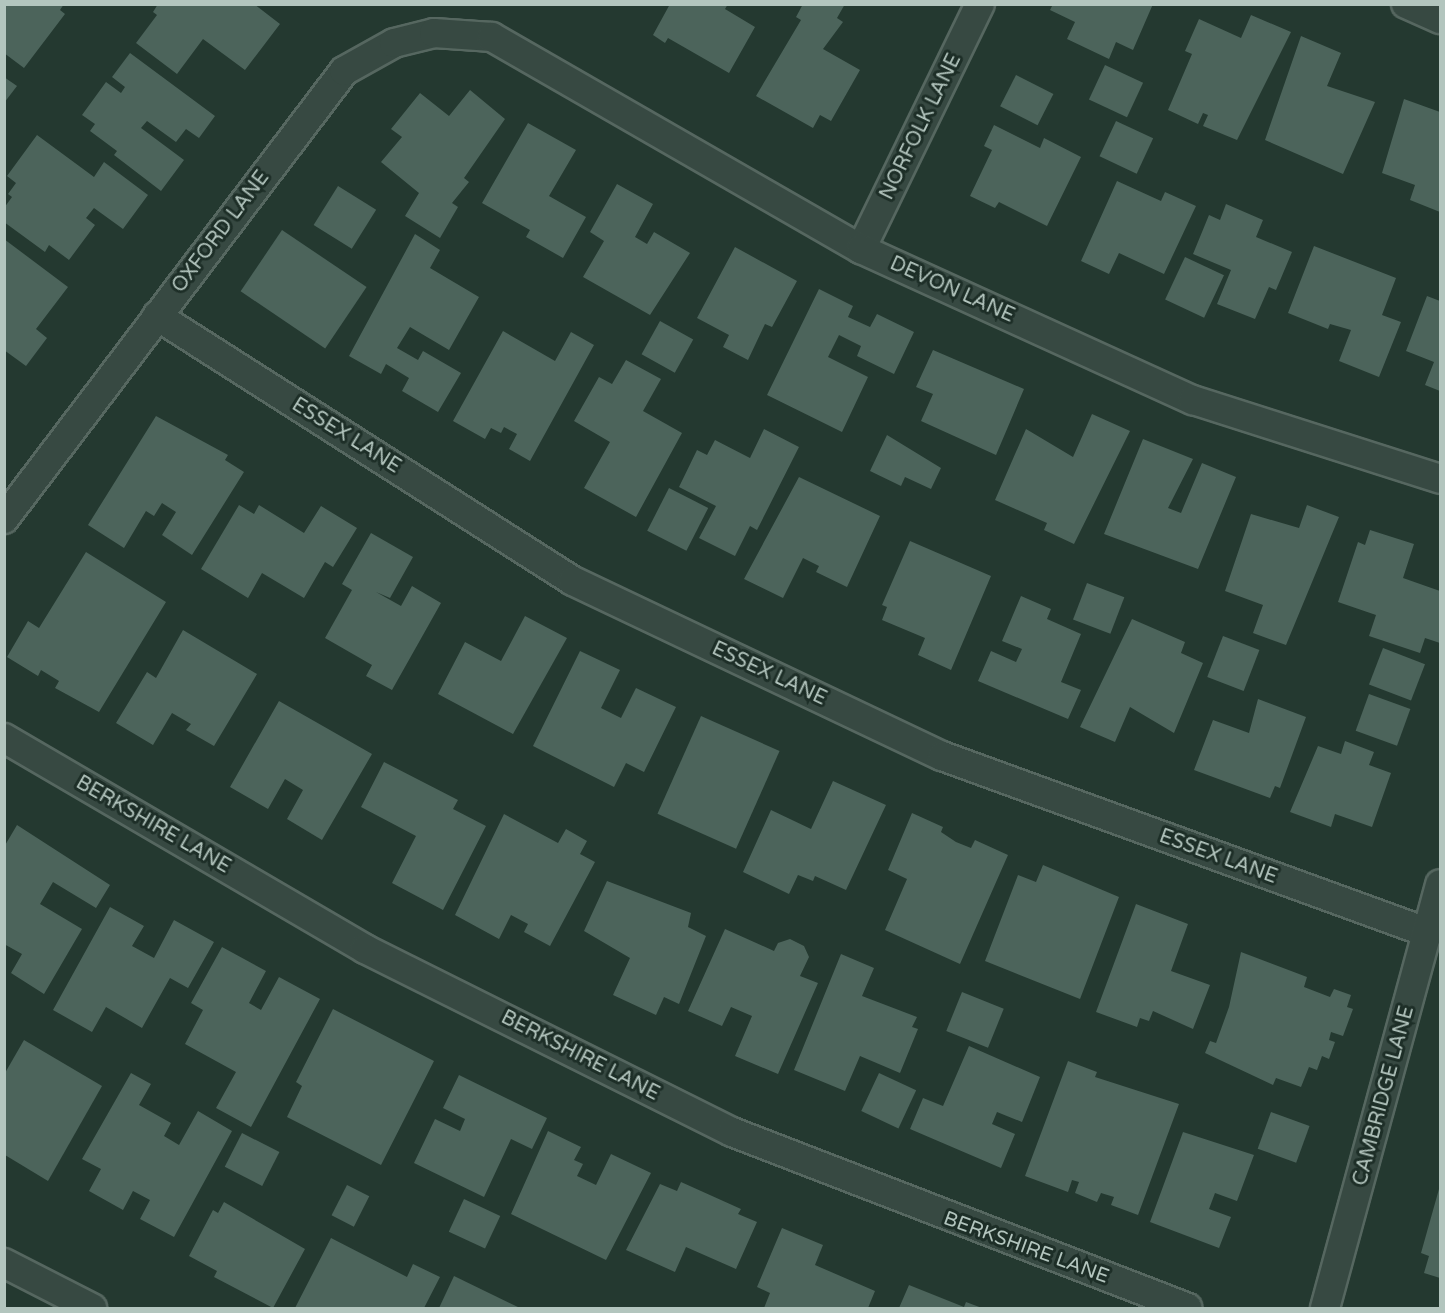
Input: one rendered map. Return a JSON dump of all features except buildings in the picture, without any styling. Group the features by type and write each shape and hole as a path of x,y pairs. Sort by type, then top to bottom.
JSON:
{"street":[{"name":"NORFOLK LANE","path":"861,249 980,4"},
{"path":"1406,4 1440,19"},
{"name":"OXFORD LANE","path":"4,519 344,71 394,43 434,33 492,38"},
{"name":"DEVON LANE","path":"492,38 861,249 1193,400 1440,479"},
{"name":"ESSEX LANE","path":"157,316 584,586 942,756 1429,933"},
{"name":"BERKSHIRE LANE","path":"4,738 365,949 732,1132 899,1201 1186,1308"},
{"name":"CAMBRIDGE LANE","path":"1325,1308 1429,933 1440,884"},
{"path":"4,1263 92,1308"}]}
